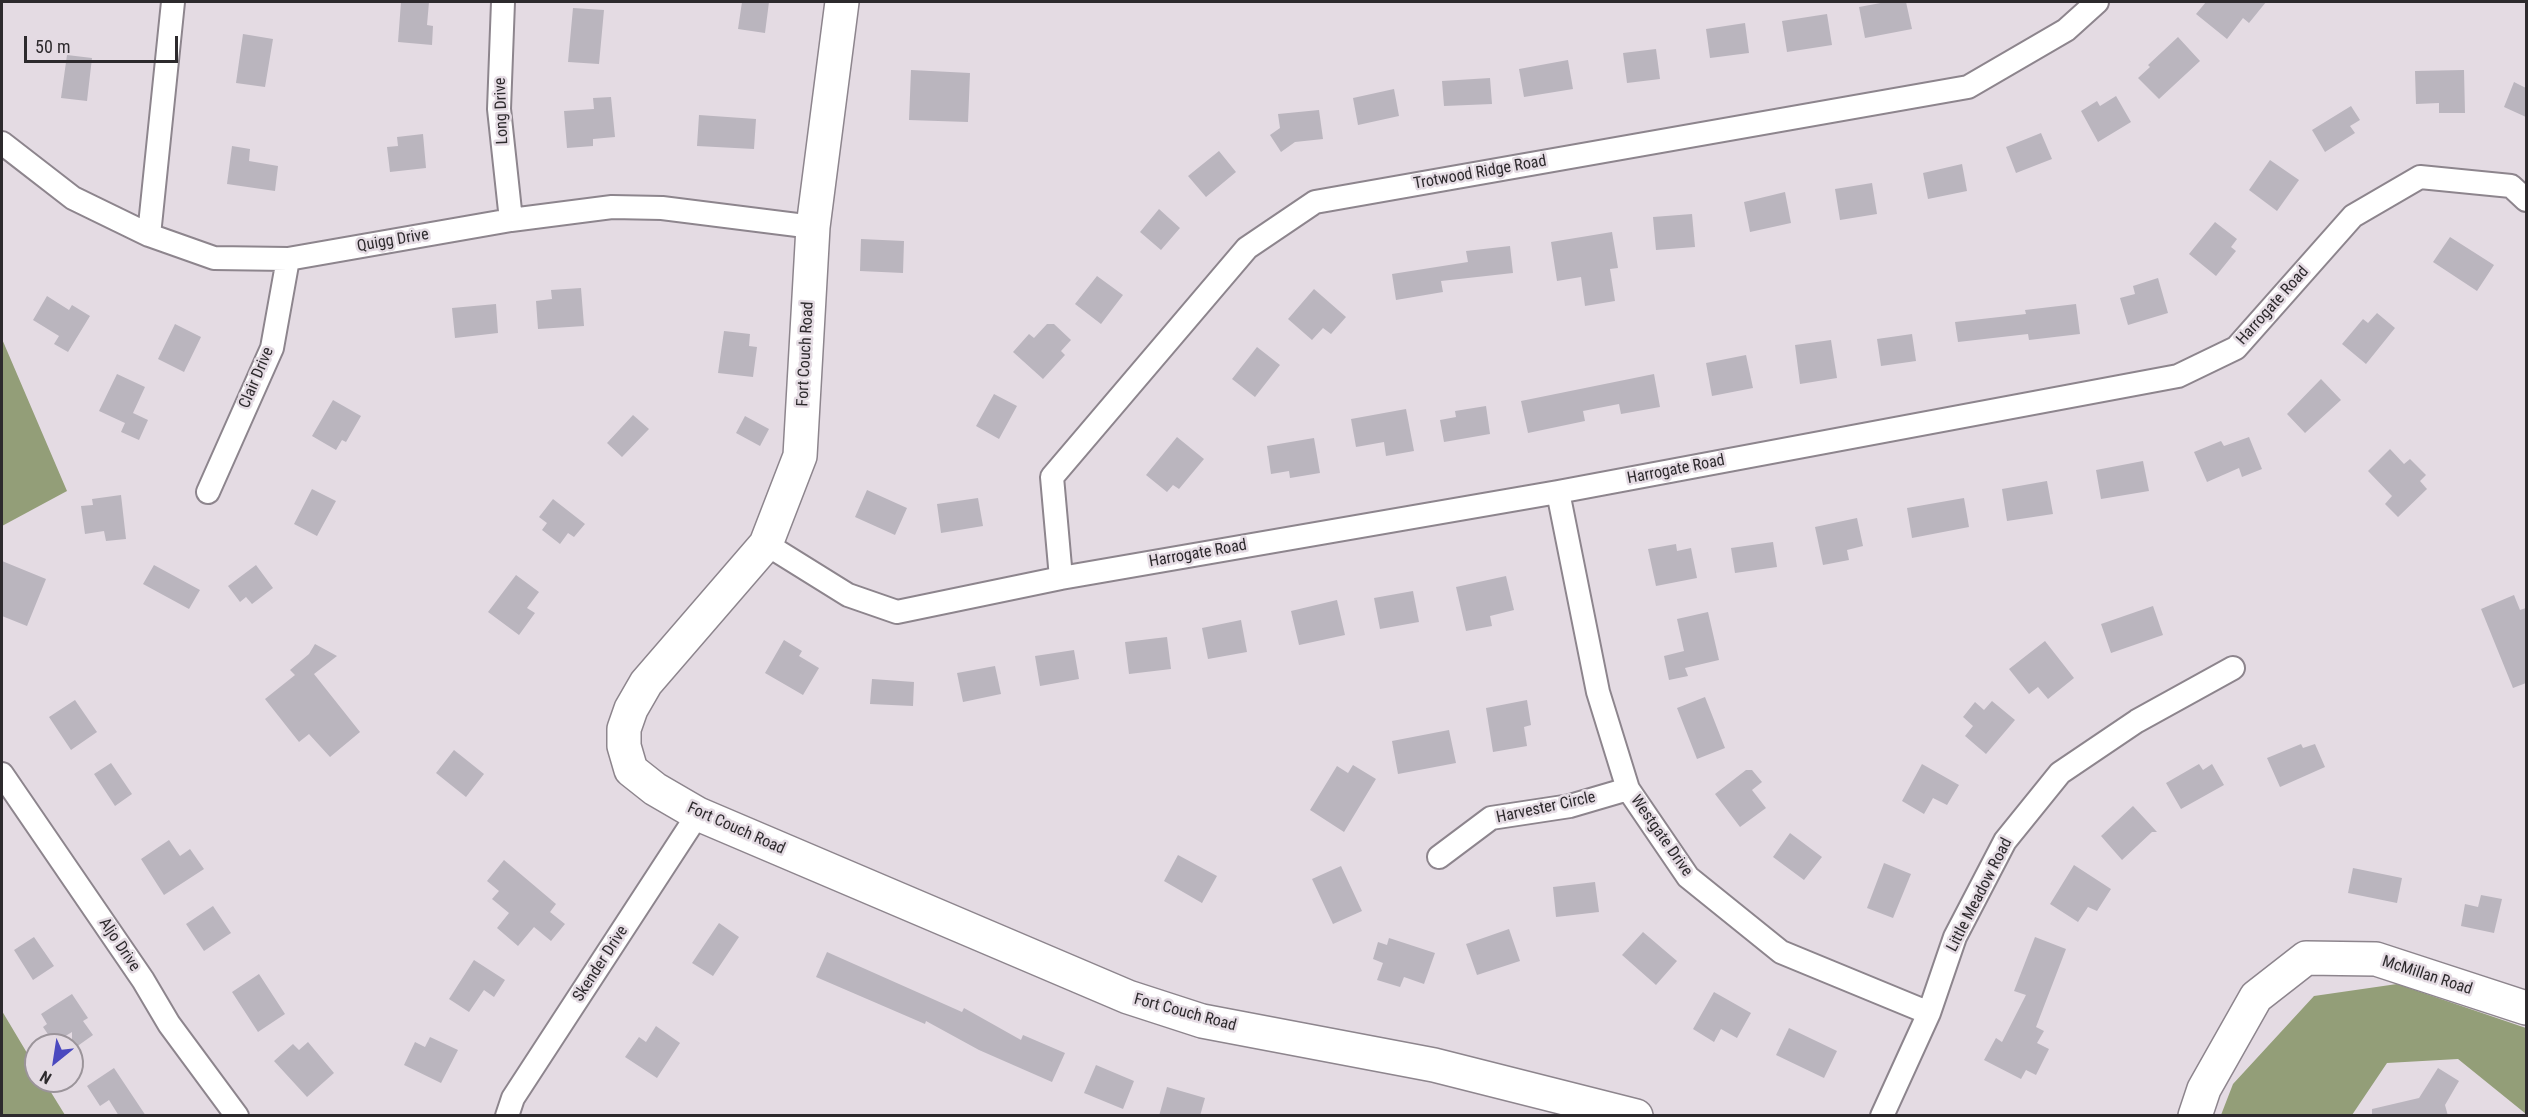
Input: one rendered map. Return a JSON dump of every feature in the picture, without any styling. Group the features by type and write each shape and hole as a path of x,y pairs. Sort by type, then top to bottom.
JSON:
{"street":[{"path":"149,235 173,2"},
{"name":"Long Drive","path":"503,2 499,109 511,220"},
{"name":"Fort Couch Road","path":"842,2 813,227 800,456 766,544 646,683 631,709 624,729 624,746 631,770 655,789 698,813 1138,1001 1202,1021 1434,1065 1636,1116"},
{"name":"Trotwood Ridge Road","path":"1062,578 1052,477 1247,248 1315,202 1968,87 2066,30 2097,2"},
{"name":"Quigg Drive","path":"2,143 73,198 149,235 214,258 288,259 511,220 612,207 662,208 813,227"},
{"name":"Harrogate Road","path":"766,544 848,595 897,612 1062,578 1558,492 2178,376 2236,348 2353,216 2420,177 2511,186 2526,200"},
{"name":"Clair Drive","path":"208,492 272,348 288,259"},
{"name":"Westgate Drive","path":"1558,492 1598,692 1628,789 1688,877 1781,952 1929,1013"},
{"name":"Little Meadow Road","path":"1882,1116 1929,1013 1954,937 2005,841 2060,773 2137,720 2233,668"},
{"name":"Aljo Drive","path":"2,774 143,980 169,1024 237,1116"},
{"name":"Harvester Circle","path":"1440,857 1491,818 1570,806 1628,789"},
{"name":"Skender Drive","path":"507,1116 513,1098 698,813"},
{"name":"McMillan Road","path":"2195,1116 2204,1089 2256,997 2306,958 2376,959 2526,1008"}],"green space":[{"path":"2,339 67,491 2,526"},
{"path":"2397,984 2526,1028 2526,1114 2458,1059 2387,1063 2352,1115 2221,1115 2233,1084 2314,996"},
{"path":"2,1011 24,1048 24,1093 51,1093 65,1115 2,1115"}],"building":[{"path":"401,2 429,2 427,25 433,26 432,45 398,42"},
{"path":"742,2 769,2 765,33 738,29"},
{"path":"1886,2 1906,2 1912,29 1865,38 1859,7"},
{"path":"2206,2 2266,2 2249,23 2243,18 2227,39 2196,14"},
{"path":"573,8 604,10 599,64 568,62"},
{"path":"1827,14 1832,45 1787,52 1782,21"},
{"path":"1745,23 1749,53 1710,58 1706,29"},
{"path":"243,34 273,39 265,87 236,83"},
{"path":"2178,37 2200,61 2159,99 2138,78 2150,67 2148,65"},
{"path":"1656,49 1660,79 1627,83 1623,53"},
{"path":"67,55 92,58 87,101 61,98"},
{"path":"1568,60 1573,89 1524,97 1519,69"},
{"path":"911,70 970,73 968,122 909,120"},
{"path":"2464,70 2465,113 2439,113 2439,103 2416,104 2415,71"},
{"path":"1490,78 1492,104 1444,106 1442,81"},
{"path":"2514,82 2526,88 2526,117 2504,107"},
{"path":"1394,89 1399,116 1358,125 1353,98"},
{"path":"2116,96 2131,122 2098,142 2081,111 2097,101 2100,106"},
{"path":"611,97 615,137 593,139 593,146 567,148 564,111 594,109 593,98"},
{"path":"2351,106 2360,120 2350,126 2355,133 2325,152 2312,130"},
{"path":"1319,110 1323,139 1295,142 1281,152 1270,135 1280,128 1278,114"},
{"path":"699,115 756,119 754,149 697,146"},
{"path":"2041,133 2052,159 2016,173 2006,147"},
{"path":"423,134 426,168 390,172 387,147 398,146 397,137"},
{"path":"232,146 250,149 249,161 278,166 275,191 227,184"},
{"path":"1219,151 1236,172 1206,197 1188,176"},
{"path":"2270,160 2299,180 2277,211 2249,190"},
{"path":"1962,164 1967,191 1928,199 1923,173"},
{"path":"1872,183 1877,214 1840,220 1835,189"},
{"path":"1785,192 1791,223 1750,232 1744,202"},
{"path":"1159,209 1180,228 1161,250 1140,232"},
{"path":"1692,214 1695,247 1656,250 1653,217"},
{"path":"2215,222 2237,239 2231,247 2236,251 2216,276 2189,254"},
{"path":"1612,232 1618,268 1610,269 1615,301 1585,306 1581,277 1557,281 1551,242"},
{"path":"2450,237 2494,265 2477,291 2433,262"},
{"path":"861,239 904,241 903,273 860,271"},
{"path":"1510,246 1513,273 1441,281 1443,292 1396,300 1392,274 1468,262 1466,251"},
{"path":"1097,276 1123,295 1101,324 1075,304"},
{"path":"2158,278 2168,313 2128,325 2120,298 2135,294 2133,286"},
{"path":"581,288 584,326 538,329 536,301 552,299 551,290"},
{"path":"1314,289 1346,317 1331,334 1323,328 1312,340 1288,319"},
{"path":"47,296 69,310 72,305 90,316 68,352 54,344 59,336 33,320"},
{"path":"496,304 498,333 455,338 452,308"},
{"path":"2076,304 2080,334 2029,340 2028,334 1958,342 1955,322 2026,314 2025,310"},
{"path":"2377,313 2395,328 2366,364 2342,344 2363,319 2368,323"},
{"path":"175,324 201,337 184,372 158,359"},
{"path":"1047,324 1054,324 1071,340 1061,351 1065,355 1043,379 1013,352 1029,334 1034,338"},
{"path":"724,331 750,334 749,346 757,347 753,377 718,373"},
{"path":"1912,334 1916,361 1881,366 1877,339"},
{"path":"1831,340 1837,378 1800,384 1795,345"},
{"path":"1257,347 1280,365 1255,397 1232,379"},
{"path":"1746,355 1753,388 1712,396 1706,363"},
{"path":"117,374 145,387 133,413 148,420 139,440 121,432 125,423 99,411"},
{"path":"1654,374 1660,407 1621,414 1619,404 1583,411 1585,421 1528,433 1521,401"},
{"path":"2321,379 2341,400 2305,433 2287,414"},
{"path":"994,394 1017,406 999,439 976,426"},
{"path":"333,400 361,416 346,442 342,440 336,450 312,436"},
{"path":"1486,406 1490,434 1444,442 1440,420 1456,417 1455,411"},
{"path":"1406,409 1414,451 1386,456 1384,442 1356,447 1351,419"},
{"path":"633,415 649,429 622,457 607,443"},
{"path":"745,416 769,429 760,446 736,433"},
{"path":"1177,437 1204,459 1179,489 1173,485 1167,492 1146,475"},
{"path":"2249,437 2262,469 2242,477 2239,468 2207,482 2194,452 2221,441 2224,446"},
{"path":"1314,438 1320,473 1290,478 1289,471 1271,474 1267,446"},
{"path":"2390,449 2404,464 2410,459 2426,475 2420,481 2427,489 2398,517 2385,504 2392,496 2368,471"},
{"path":"2143,461 2149,491 2101,499 2096,470"},
{"path":"2047,481 2053,514 2007,521 2002,489"},
{"path":"312,489 336,501 317,536 294,524"},
{"path":"867,490 907,508 895,535 855,517"},
{"path":"121,495 126,539 106,541 104,531 85,534 81,506 93,505 92,499"},
{"path":"978,498 983,526 941,533 937,504"},
{"path":"1964,498 1969,527 1912,538 1907,508"},
{"path":"553,499 585,524 574,537 568,533 560,544 542,530 547,523 539,517"},
{"path":"1857,518 1863,546 1847,550 1849,560 1823,565 1815,527"},
{"path":"1773,542 1777,567 1735,573 1731,548"},
{"path":"1676,544 1677,551 1691,548 1697,578 1656,586 1648,549"},
{"path":"2,561 46,579 27,626 2,616"},
{"path":"154,565 200,590 189,609 143,584"},
{"path":"256,565 273,588 252,604 246,597 240,602 228,586"},
{"path":"516,575 539,592 527,608 535,613 519,635 488,612"},
{"path":"1506,576 1514,610 1490,616 1492,626 1466,631 1456,587"},
{"path":"1413,591 1419,622 1380,629 1374,598"},
{"path":"2514,595 2520,610 2526,608 2526,683 2513,688 2481,609"},
{"path":"1337,600 1345,635 1299,645 1291,611"},
{"path":"2153,606 2163,635 2111,653 2101,624"},
{"path":"1708,612 1719,660 1685,668 1688,676 1669,680 1664,656 1684,651 1677,619"},
{"path":"1241,620 1247,652 1208,659 1202,628"},
{"path":"1167,637 1171,669 1129,674 1125,642"},
{"path":"784,640 802,651 799,656 819,668 803,695 765,673"},
{"path":"2045,641 2074,678 2048,699 2038,687 2029,694 2009,669"},
{"path":"315,644 337,656 314,674 360,732 330,757 309,734 299,742 265,699 295,675 290,670 309,654"},
{"path":"1074,650 1079,679 1040,686 1035,656"},
{"path":"995,666 1001,694 963,702 957,673"},
{"path":"872,679 914,682 913,706 870,704"},
{"path":"1705,697 1725,748 1697,759 1677,708"},
{"path":"75,700 97,732 71,750 49,717"},
{"path":"1527,700 1531,725 1524,727 1527,746 1493,752 1486,708"},
{"path":"1992,701 2015,720 1986,754 1965,736 1973,726 1963,717 1975,702 1984,710"},
{"path":"1449,730 1456,763 1398,774 1392,741"},
{"path":"2301,744 2303,748 2315,744 2325,767 2280,787 2267,758"},
{"path":"454,750 484,774 466,797 436,773"},
{"path":"111,763 132,794 115,806 94,774"},
{"path":"1922,764 1959,785 1947,805 1933,798 1924,814 1902,801"},
{"path":"2199,764 2203,770 2212,764 2224,785 2181,809 2166,783"},
{"path":"1353,765 1376,779 1344,832 1310,810 1337,766 1348,773"},
{"path":"1746,770 1752,770 1762,782 1752,790 1766,808 1740,827 1715,794"},
{"path":"2133,806 2157,832 2152,832 2122,860 2101,836"},
{"path":"1790,833 1822,857 1804,880 1773,857"},
{"path":"169,840 180,856 190,849 204,869 164,895 141,859"},
{"path":"1178,855 1217,876 1202,903 1164,881"},
{"path":"504,860 556,904 550,912 565,924 551,941 534,927 518,946 497,928 509,913 492,899 499,891 487,881"},
{"path":"1884,863 1911,874 1893,918 1867,908"},
{"path":"2074,865 2111,889 2097,911 2088,907 2078,922 2050,904"},
{"path":"1341,866 1362,911 1333,924 1312,879"},
{"path":"2353,868 2402,878 2397,903 2348,893"},
{"path":"1595,882 1599,912 1556,917 1553,887"},
{"path":"2481,895 2502,899 2494,933 2461,926 2465,904 2478,907"},
{"path":"213,906 231,933 204,951 186,924"},
{"path":"719,923 739,937 713,976 692,963"},
{"path":"1509,929 1520,961 1477,975 1466,944"},
{"path":"1643,932 1677,961 1656,985 1622,955"},
{"path":"34,937 54,966 33,980 14,950"},
{"path":"2035,937 2066,949 2036,1027 2044,1031 2037,1043 2049,1049 2036,1075 2026,1070 2021,1079 1984,1060 1996,1038 2002,1042 2026,995 2014,991"},
{"path":"1389,938 1435,953 1424,984 1404,977 1400,987 1377,980 1383,963 1373,959 1378,942 1387,945"},
{"path":"827,952 962,1012 964,1008 1021,1040 1023,1035 1065,1053 1052,1082 979,1050 926,1021 925,1024 816,977"},
{"path":"474,960 505,980 494,997 484,990 469,1012 449,999"},
{"path":"259,974 285,1014 258,1032 232,992"},
{"path":"1714,992 1751,1013 1737,1038 1721,1029 1714,1042 1693,1029"},
{"path":"72,994 88,1018 83,1021 93,1035 84,1041 84,1033 47,1033 43,1027 47,1024 41,1014"},
{"path":"656,1026 680,1043 657,1078 625,1057 639,1037 646,1042"},
{"path":"1789,1028 1837,1051 1824,1078 1776,1055"},
{"path":"430,1037 458,1050 441,1083 404,1065 415,1042 425,1047"},
{"path":"308,1042 334,1073 307,1097 274,1061 293,1044 299,1050"},
{"path":"1096,1065 1134,1081 1123,1109 1084,1093"},
{"path":"114,1068 146,1116 119,1116 109,1100 100,1106 87,1086"},
{"path":"2438,1068 2459,1081 2445,1105 2448,1116 2372,1116 2372,1109 2419,1098"},
{"path":"1167,1087 1205,1098 1200,1116 1159,1116"}]}
